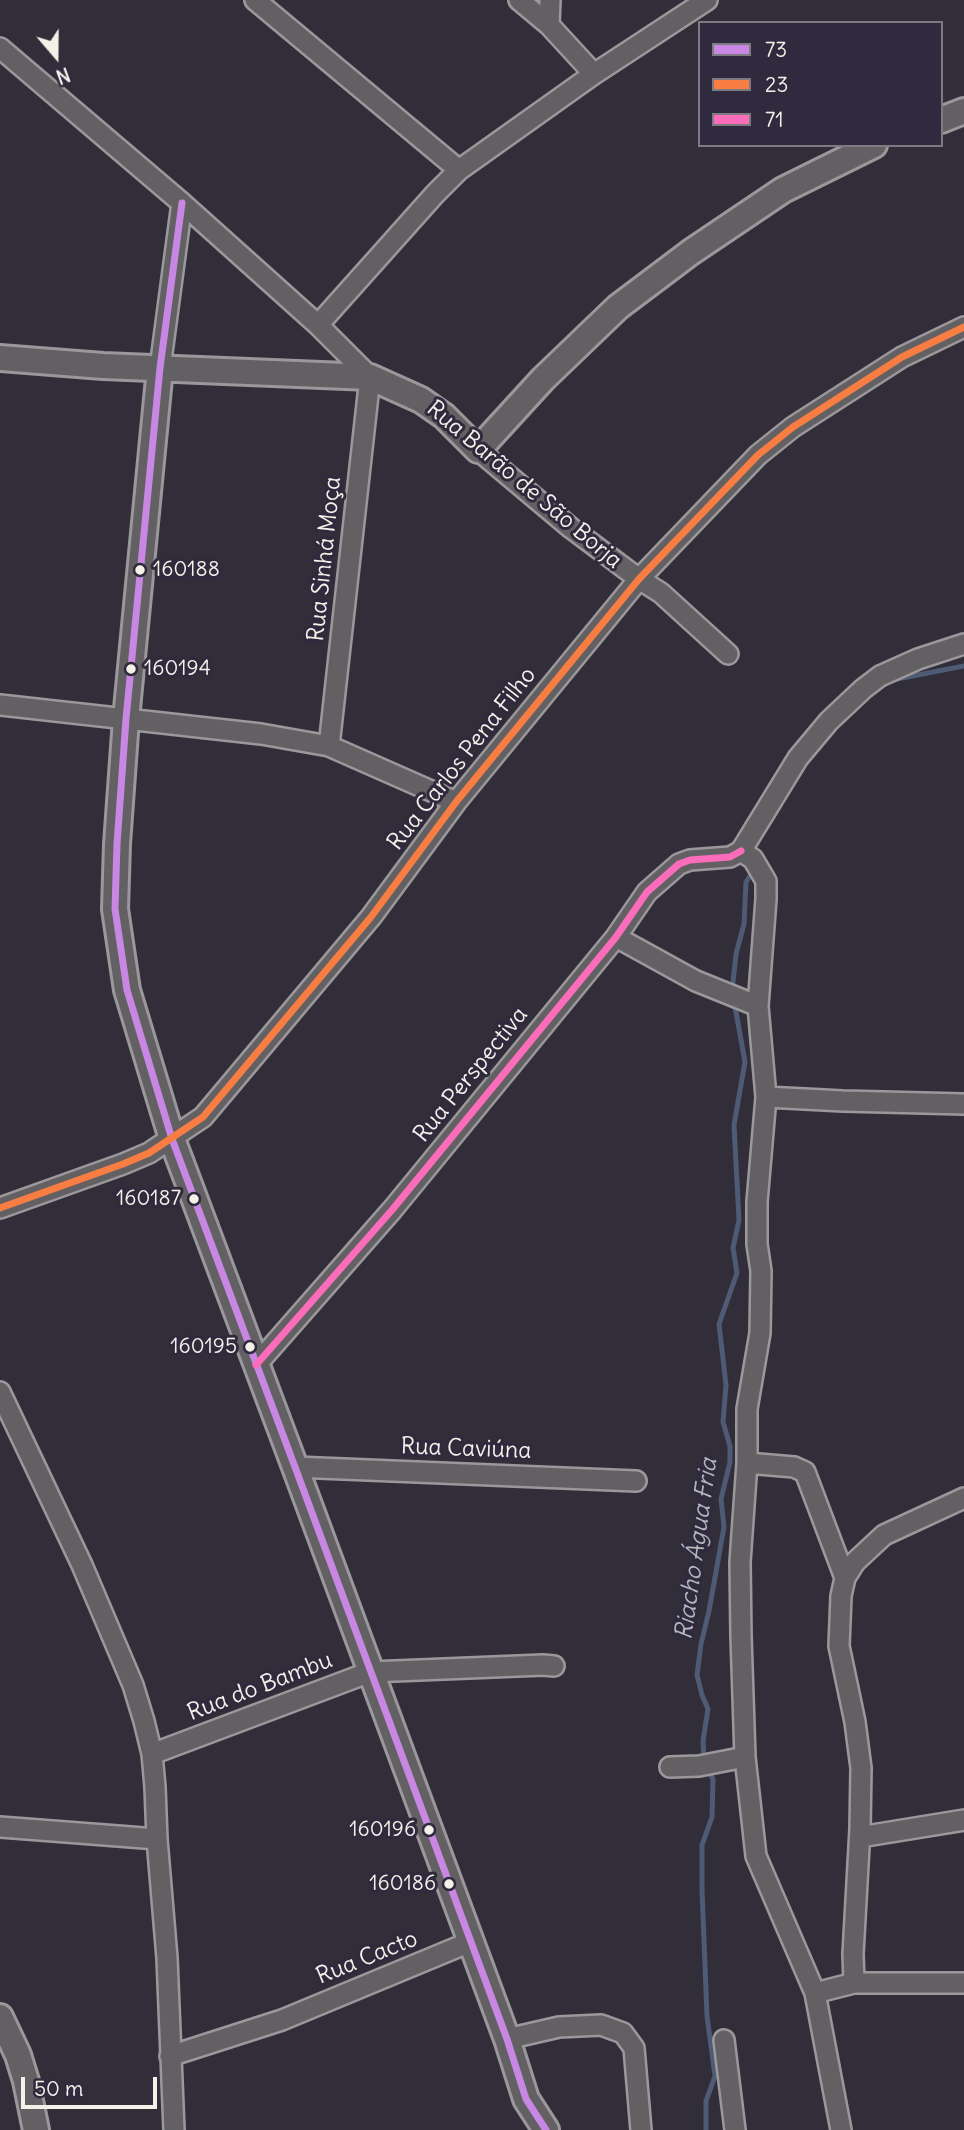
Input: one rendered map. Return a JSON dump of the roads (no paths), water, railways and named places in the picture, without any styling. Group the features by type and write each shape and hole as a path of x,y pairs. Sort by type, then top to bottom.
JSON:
{"street":[{"path":"255,0 459,170"},
{"path":"519,0 549,25 594,74"},
{"path":"549,25 550,0"},
{"path":"318,325 459,170 594,74 707,0"},
{"name":"Rua Barão de São Borja","path":"0,48 182,203 318,325 370,377 421,400 444,416 478,450 571,528 662,593 728,654"},
{"path":"943,119 964,111"},
{"path":"478,450 543,379 618,307 691,252 783,190 870,147"},
{"path":"182,203 160,368 117,844 116,909 127,990 172,1139 507,2039 526,2099 546,2130"},
{"name":"Rua Carlos Pena Filho","path":"0,1209 149,1153 203,1117 371,917 456,802 639,579 758,455 793,427 902,357 964,327"},
{"path":"0,358 103,366 370,377"},
{"name":"Rua Sinhá Moça","path":"329,746 370,377"},
{"path":"841,2130 815,1993 756,1856 745,1757 740,1562 747,1463 747,1409 760,1333 761,1271 757,1244 757,1202 766,1097 754,1005 766,881 747,855 798,758 829,721 880,676 964,644"},
{"path":"0,705 261,734 329,746 456,802"},
{"name":"Rua Perspectiva","path":"256,1365 392,1210 616,937 647,892 679,864 690,860 747,855"},
{"path":"616,937 696,981 754,1005"},
{"path":"766,1097 964,1104"},
{"path":"0,1392 114,1638 133,1685 152,1754 167,1958 174,2130"},
{"path":"747,1463 794,1467 805,1472 845,1578"},
{"name":"Rua Caviúna","path":"295,1467 636,1481"},
{"path":"854,1983 861,1768 855,1722 839,1646 841,1596 845,1578 862,1553 884,1535 964,1498"},
{"name":"Rua do Bambu","path":"152,1754 370,1672 554,1666"},
{"path":"670,1767 745,1757"},
{"path":"860,1837 964,1820"},
{"path":"0,1827 157,1839"},
{"name":"Rua Cacto","path":"170,2056 282,2020 470,1942"},
{"path":"815,1993 854,1983 964,1983"},
{"path":"0,2017 18,2055 36,2130"},
{"path":"507,2039 559,2027 587,2025 601,2025 623,2033 634,2048 641,2130"},
{"path":"724,2039 735,2130"}],"waterway":[{"name":"Riacho Água Fria","path":"892,680 964,666"},
{"name":"Riacho Água Fria","path":"732,991 736,954 744,924 746,882 755,868"},
{"name":"Riacho Água Fria","path":"706,2130 706,2101 715,2076 707,2016 702,1845 712,1817 713,1779 704,1762 703,1741 708,1709 697,1675 724,1527 721,1499 730,1462 730,1446 723,1422 726,1385 719,1324 737,1273 733,1248 739,1220 734,1125 745,1062 734,1001"}],"place":[{"name":"160188","path":"140,570"},
{"name":"160194","path":"131,669"},
{"name":"160187","path":"194,1199"},
{"name":"160195","path":"250,1347"},
{"name":"160196","path":"429,1830"},
{"name":"160186","path":"449,1884"}]}
